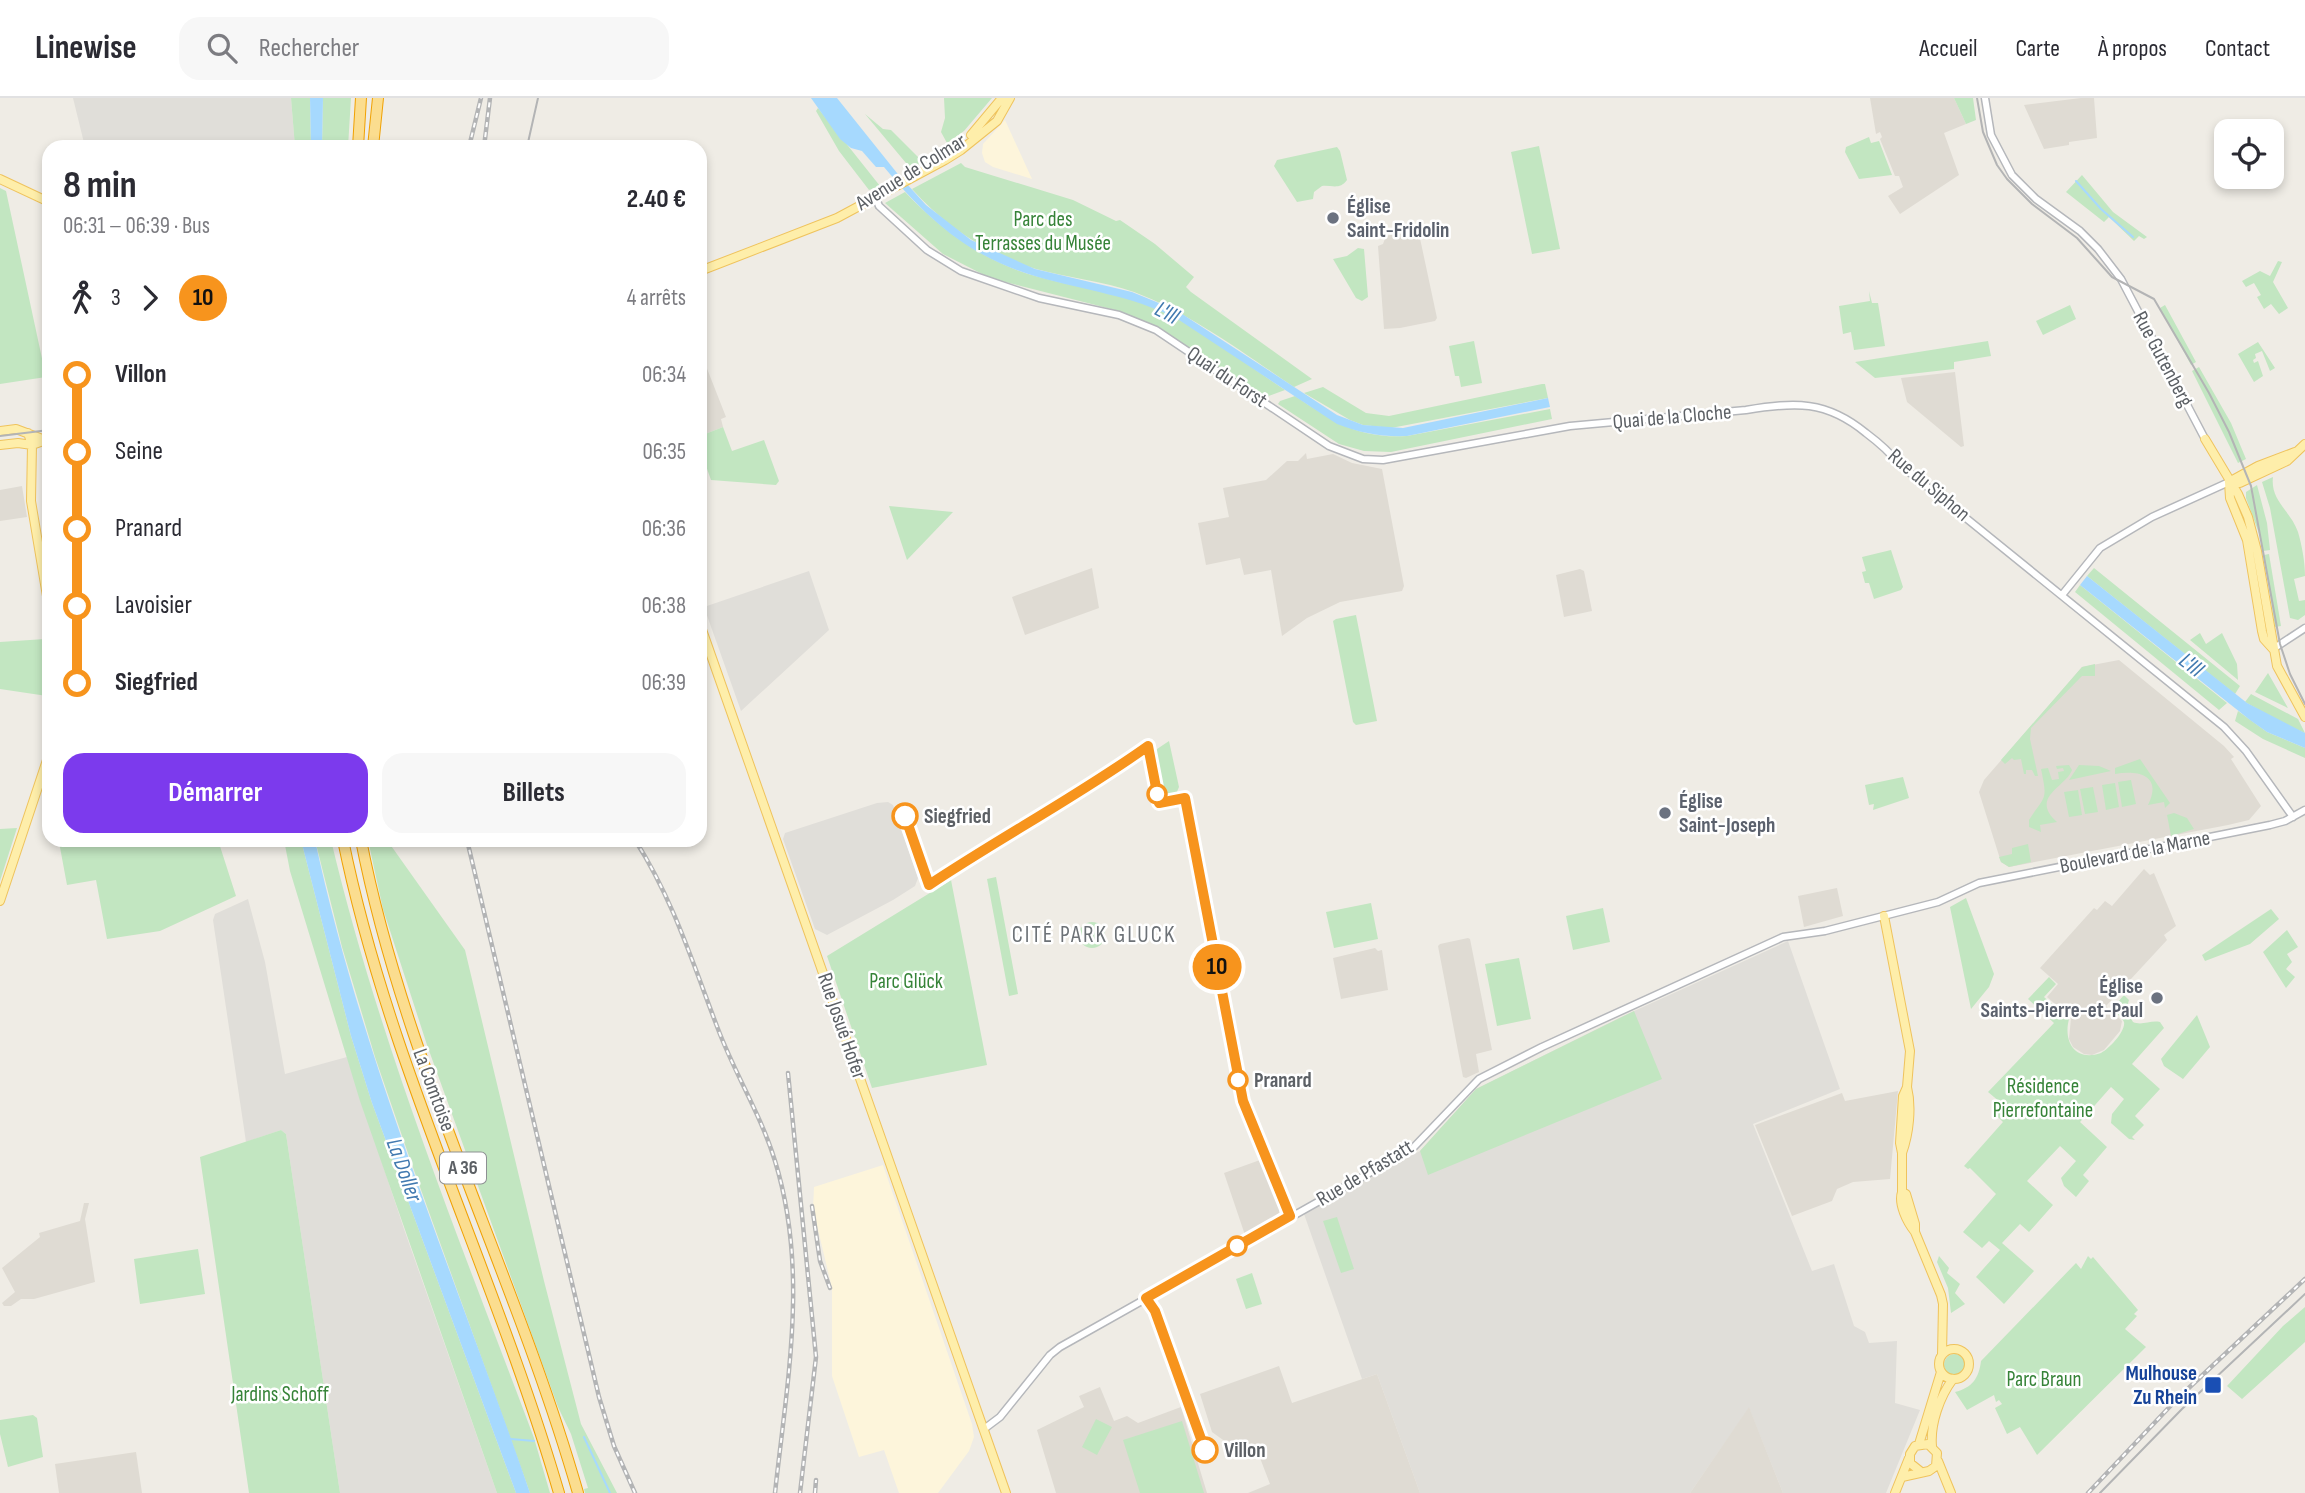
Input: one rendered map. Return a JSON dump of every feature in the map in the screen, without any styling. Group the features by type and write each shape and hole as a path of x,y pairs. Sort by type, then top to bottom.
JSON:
{"highway":[{"path":"358,140 361,98"},
{"path":"374,140 377,98"},
{"name":"La Comtoise","path":"345,847 364,927 400,1046 523,1382 559,1493"},
{"name":"La Comtoise","path":"363,847 379,918 412,1028 533,1354 578,1493"}],"main road":[{"name":"Avenue de Colmar","path":"877,195 914,177 967,139 1002,98"},
{"name":"Avenue de Colmar","path":"707,268 796,235 847,212 961,150 993,125 1010,98"},
{"path":"0,179 42,199"},
{"path":"0,431 16,429 42,437"},
{"path":"28,433 32,445 31,501 42,566"},
{"path":"2205,439 2230,482 2230,498 2247,540 2264,639 2273,649 2280,673 2305,717"},
{"path":"0,445 32,445 42,441"},
{"path":"2230,482 2240,483 2284,463 2305,444"},
{"name":"Rue Josué Hofer","path":"707,644 1006,1493"},
{"path":"0,901 42,776"},
{"path":"1884,916 1910,1051 1910,1096 1906,1143 1902,1153 1900,1197 1910,1227 1915,1232 1941,1295 1943,1333 1939,1363 1941,1372 1919,1444 1912,1450 1895,1493"},
{"path":"1943,1333 1955,1349 1964,1352 1969,1365 1966,1374 1953,1379 1946,1388 1932,1430 1932,1446 1937,1452 1944,1482 1951,1493"},
{"path":"1942,1354 1955,1349"},
{"path":"1941,1372 1953,1379"},
{"path":"1919,1444 1932,1446"},
{"path":"1909,1458 1913,1466 1944,1482"},
{"path":"1902,1477 1924,1471 1938,1461"}],"street":[{"name":"Rue Gutenberg","path":"1985,98 1991,135 2012,175 2036,199 2080,231 2098,248 2121,278 2205,439"},
{"name":"Quai du Forst","path":"877,195 879,206 927,250 961,271 1039,298 1119,315 1156,330 1329,446 1346,453 1383,460 1561,427"},
{"name":"Quai de la Cloche","path":"1561,427 1783,405"},
{"name":"Rue du Siphon","path":"1783,405 1824,408 1851,421 1886,449 1898,463 2224,727 2246,751 2293,817"},
{"path":"2062,595 2100,548 2152,517 2230,482"},
{"path":"2273,649 2305,628"},
{"name":"Boulevard de la Marne","path":"1884,916 1938,902 1992,880 2270,825 2305,810"},
{"name":"Rue de Pfastatt","path":"984,1429 1000,1417 1050,1355 1060,1347 1412,1149 1479,1079 1542,1047 1783,937 1825,931 1884,916"}],"shaded area":[{"path":"73,98 291,98 294,140 83,140"},
{"path":"1870,98 1954,98 1966,124 1944,133 1959,175 1900,214 1888,196 1903,187 1899,176 1895,176 1880,139 1880,132 1876,134"},
{"path":"2094,98 2097,138 2044,149 2024,105"},
{"path":"1005,120 1032,179 985,162 983,144"},
{"path":"1418,229 1437,318 1435,321 1384,329 1378,246 1383,244 1386,236"},
{"path":"707,369 726,417 721,419 723,427 707,433"},
{"path":"1955,372 1964,446 1961,447 1907,402 1901,378"},
{"path":"1306,453 1307,459 1333,454 1352,463 1382,469 1404,586 1402,591 1340,602 1307,618 1282,636 1271,570 1244,575 1240,558 1206,565 1198,523 1229,517 1223,488 1266,480 1287,461 1298,461"},
{"path":"22,486 27,517 0,521 0,490"},
{"path":"1092,568 1099,608 1025,635 1012,597"},
{"path":"1580,569 1584,571 1592,611 1564,617 1556,575"},
{"path":"809,571 829,630 741,711 707,615 707,606"},
{"path":"2119,660 2224,746 2234,757 2231,759 2261,806 2249,820 2009,867 2001,862 1979,792 1984,780 2082,667"},
{"path":"888,802 893,805 918,878 915,886 827,935 815,929 783,839 785,833 877,803"},
{"path":"2144,869 2150,875 2154,873 2176,926 2164,935 2167,940 2106,1006 2122,1021 2120,1031 2104,1050 2092,1055 2084,1054 2073,1047 2069,1039 2071,1018 2047,997 2058,984 2040,968 2094,908 2097,910 2105,901 2112,906"},
{"path":"1837,888 1843,916 1804,927 1798,896"},
{"path":"248,899 265,962 285,1074 347,1057 497,1493 340,1493 286,1134 281,1130 246,1142 213,920 215,914"},
{"path":"1468,938 1492,1050 1476,1054 1479,1072 1466,1078 1463,1077 1438,946"},
{"path":"1788,941 1840,1089 1753,1124 1812,1271 1834,1264 1854,1326 1865,1332 1869,1343 1897,1341 1895,1403 1920,1410 1886,1493 1783,1493 1749,1408 1690,1493 1420,1493 1377,1374 1362,1379 1304,1214 1420,1151 1476,1089 1621,1017"},
{"path":"1375,948 1382,950 1388,990 1341,999 1333,958"},
{"path":"1898,1091 1890,1179 1853,1182 1837,1189 1832,1201 1792,1216 1755,1125 1842,1093 1845,1101"},
{"path":"1260,1160 1279,1213 1245,1235 1224,1173"},
{"path":"883,1165 972,1424 974,1437 969,1451 938,1493 899,1493 884,1450 859,1457 832,1376 832,1288 813,1209 814,1187"},
{"path":"84,1203 89,1203 85,1219 95,1282 34,1299 21,1299 11,1306 4,1306 2,1303 15,1292 2,1268 40,1237 39,1233 80,1221"},
{"path":"1279,1366 1292,1403 1377,1374 1420,1493 1248,1493 1270,1484 1255,1445 1237,1450 1212,1432 1200,1394"},
{"path":"1100,1387 1114,1421 1127,1416 1138,1423 1181,1407 1207,1493 1056,1493 1037,1430 1084,1407 1079,1396"},
{"path":"1749,1407 1783,1493 1690,1493"},
{"path":"136,1452 142,1493 59,1493 55,1464"}],"green space":[{"path":"291,98 310,98 311,140 294,140"},
{"path":"323,98 351,98 348,140 322,140"},
{"path":"944,98 992,98 964,131 947,143 941,132 945,118"},
{"path":"1954,98 1973,98 1976,120 1966,124"},
{"path":"818,108 880,186 869,190 839,151 816,111"},
{"path":"865,114 883,129 891,130 923,162 911,169"},
{"path":"1869,137 1871,143 1879,141 1892,175 1859,179 1845,152 1846,147"},
{"path":"1539,146 1560,249 1532,254 1511,152"},
{"path":"1337,147 1347,180 1339,186 1322,186 1314,192 1313,199 1297,202 1274,166 1277,160"},
{"name":"Parc des Terrasses du Musée","path":"961,163 965,167 1073,200 1116,221 1120,220 1155,244 1194,277 1186,287 1191,292 1312,379 1294,387 1217,335 1155,301 1122,288 1018,263 968,238 912,189"},
{"path":"2082,175 2113,212 2147,237 2144,239 2139,236 2134,241 2109,217 2104,222 2066,192"},
{"path":"0,188 6,191 42,358 42,378 0,384"},
{"path":"905,192 950,233 983,255 1039,277 1149,305 1201,333 1285,390 1266,397 1158,328 1119,311 990,278 943,254 885,203"},
{"path":"1358,248 1364,249 1368,297 1362,301 1356,298 1333,259 1347,256"},
{"path":"2278,261 2282,262 2273,282 2288,308 2279,314 2271,304 2264,309 2257,297 2261,295 2254,283 2246,287 2242,281 2260,271 2270,276"},
{"path":"1869,291 1872,303 1878,303 1885,346 1854,350 1851,332 1843,334 1839,306 1870,301"},
{"path":"2070,305 2076,319 2043,335 2036,321"},
{"path":"2165,305 2196,362 2191,365 2160,308"},
{"path":"1474,341 1482,383 1461,387 1459,376 1455,376 1449,346"},
{"path":"1988,341 1991,356 1954,362 1954,369 1875,378 1855,362"},
{"path":"2258,342 2275,368 2270,371 2262,351 2255,354 2254,363 2258,361 2263,376 2254,382 2238,354"},
{"path":"2199,367 2231,423 2246,459 2238,463 2192,371"},
{"path":"1545,384 1548,398 1391,428 1363,425 1350,420 1304,393 1323,387 1366,413 1389,416"},
{"path":"1295,396 1334,420 1374,435 1407,436 1550,409 1552,419 1391,452 1364,451 1339,444 1278,404"},
{"path":"723,427 732,451 764,440 779,481 776,485 711,480 707,469 707,433"},
{"path":"2273,477 2275,493 2295,525 2303,554 2305,576 2294,579 2299,601 2305,600 2305,615 2298,620 2290,618 2270,508 2262,482"},
{"path":"2257,485 2267,523 2270,550 2263,551 2246,498 2246,492"},
{"path":"889,506 953,512 907,560"},
{"path":"1891,550 1903,587 1874,599 1869,583 1865,583 1862,572 1866,571 1862,557"},
{"path":"2269,554 2281,626 2275,627 2264,555"},
{"path":"2094,568 2240,686 2235,694 2087,576"},
{"path":"2080,585 2227,703 2219,710 2075,592"},
{"path":"1356,615 1377,721 1356,725 1353,722 1333,621"},
{"path":"2200,633 2206,644 2222,633 2237,664 2238,680 2190,640"},
{"path":"42,639 42,695 0,689 0,642"},
{"path":"2095,664 2095,676 2082,676 2031,728 2030,739 2038,776 2035,776 2032,770 2026,770 2024,774 2021,759 2012,758 2005,764 2001,760 2082,667"},
{"path":"2268,673 2288,708 2255,692"},
{"path":"2251,694 2298,719 2305,733 2245,702"},
{"path":"2238,711 2267,732 2305,748 2305,758 2263,739 2235,721"},
{"path":"1169,741 1179,787 1176,794 1168,795 1161,789 1154,751"},
{"path":"2140,759 2170,803 2165,808 2164,802 2148,805 2152,787 2146,777 2132,773 2115,774 2115,768"},
{"path":"2069,765 2072,770 2048,799 2049,813 2057,822 2040,825 2041,832 2029,827 2029,820 2044,798 2041,769 2048,768 2052,780 2059,779 2058,772 2064,771 2056,766"},
{"path":"2079,765 2099,766 2111,771 2069,780"},
{"path":"1903,777 1909,798 1873,810 1874,804 1869,805 1865,785"},
{"path":"2131,780 2136,804 2122,807 2118,782"},
{"path":"2115,783 2119,807 2106,810 2102,785"},
{"path":"2093,787 2098,812 2085,814 2080,789"},
{"path":"2078,790 2082,815 2069,817 2064,792"},
{"path":"2174,813 2187,818 2194,829 2171,836 2167,815 2163,816"},
{"path":"17,828 0,881 0,829"},
{"path":"2028,844 2031,862 2009,867 2001,862 1999,857 2012,854 2012,848"},
{"path":"60,847 220,847 236,896 160,931 107,939 96,880 67,885"},
{"path":"285,847 303,847 351,1036 372,1103 516,1493 497,1493 360,1101 290,871"},
{"path":"317,847 333,847 373,993 397,1068 534,1438 550,1493 530,1493 411,1162 375,1057 342,947"},
{"path":"370,847 392,847 465,950 581,1424 617,1493 585,1493 584,1489 588,1488 571,1434 558,1407 427,1045 383,909"},
{"path":"996,877 1018,994 1009,996 987,879"},
{"name":"Parc Glück","path":"951,880 987,1065 872,1088 827,956"},
{"path":"1966,898 1994,974 1989,987 1971,1009 1950,907"},
{"path":"1371,903 1378,939 1334,948 1326,912"},
{"path":"1603,908 1610,942 1573,950 1566,916"},
{"path":"2271,909 2279,919 2250,944 2205,961 2202,955"},
{"path":"1092,922 1101,926 1105,935 1101,944 1092,948 1083,944 1079,935 1083,926"},
{"path":"2287,930 2298,947 2287,954 2292,962 2286,969 2295,977 2286,988 2263,952"},
{"path":"1519,958 1531,1019 1497,1026 1485,964"},
{"name":"Résidence Pierrefontaine","path":"2049,977 2056,984 2044,997 2069,1019 2070,1042 2073,1048 2084,1055 2101,1053 2122,1030 2124,1022 2112,1009 2124,995 2129,1000 2126,1010 2133,1022 2160,1022 2164,1028 2132,1064 2160,1089 2135,1116 2144,1125 2132,1137 2135,1140 2129,1139 2111,1123 2112,1114 2124,1099 2111,1087 2080,1122 2107,1147 2083,1175 2089,1181 2076,1197 2064,1186 2061,1178 2076,1161 2060,1146 2027,1181 2053,1205 2029,1232 2020,1224 2002,1243 2034,1271 2004,1304 1976,1277 2000,1250 1989,1241 1982,1248 1963,1232 1996,1194 1970,1168 1964,1166 2003,1122 1992,1111 2000,1102 1988,1092 2054,1023 2028,999"},
{"path":"1634,1011 1662,1079 1428,1175 1420,1151 1476,1089"},
{"path":"2197,1015 2210,1047 2183,1079 2164,1066 2161,1059"},
{"name":"Jardins Schoff","path":"281,1130 286,1134 340,1493 249,1493 200,1157"},
{"path":"1337,1217 1354,1269 1341,1273 1323,1221"},
{"path":"198,1249 205,1294 140,1304 134,1259"},
{"path":"1939,1256 1949,1268 1947,1273 1960,1284 1955,1293 1965,1304 1951,1313 1948,1288 1937,1262"},
{"name":"Parc Braun","path":"2088,1256 2091,1259 2093,1257 2138,1310 2134,1314 2137,1316 2125,1329 2146,1347 2037,1455 2020,1427 2007,1434 1995,1408 2002,1404 1999,1400 1996,1402 1994,1395 1967,1410 1955,1392 1970,1385 1976,1377 1981,1361 2076,1263 2081,1269"},
{"path":"1252,1273 1262,1304 1246,1309 1236,1279"},
{"path":"2305,1307 2305,1342 2242,1399 2227,1386 2283,1326"},
{"path":"1955,1354 1963,1357 1966,1365 1963,1373 1955,1376 1947,1373 1944,1365 1947,1357"},
{"path":"33,1415 37,1418 43,1457 8,1467 0,1434 0,1420"},
{"path":"1096,1419 1112,1427 1097,1455 1082,1447"},
{"path":"1182,1421 1204,1493 1140,1493 1123,1440"}],"water":[{"path":"310,98 323,98 322,140 311,140"},
{"name":"L'Ill","path":"811,98 837,98 926,205 971,240 1035,269 1132,292 1176,310 1337,415 1363,425 1403,428 1548,398 1550,407 1407,436 1371,434 1337,424 1176,318 1125,299 1013,269 971,247 934,220 884,167 876,167 862,151 851,148 840,139"},
{"path":"2087,576 2247,703 2305,733 2305,748 2267,732 2250,720 2080,585"},
{"name":"La Doller","path":"303,847 317,847 358,1006 385,1088 530,1493 516,1493 372,1103 351,1036"}],"waterway":[{"path":"2076,181 2101,209 2133,237"},
{"path":"584,1437 610,1493"},
{"path":"511,1439 534,1441"}],"tram line":[{"path":"529,140 538,98"},
{"path":"1977,98 1983,132 1997,165 2007,179 2032,204 2077,238 2112,277 2154,299 2209,393 2229,432 2251,486 2280,644 2290,674 2305,704"},
{"path":"0,436 42,431"},
{"path":"2100,1493 2182,1409 2305,1294"}],"railway":[{"path":"471,140 481,98"},
{"path":"485,140 490,98"},
{"path":"469,847 599,1397 614,1446 635,1493"},
{"path":"639,847 671,909 725,1046 763,1127 785,1202 791,1244 792,1326 775,1493"},
{"path":"788,1073 816,1357 800,1493"},
{"path":"812,1206 820,1261 830,1288"},
{"path":"2088,1493 2177,1399 2305,1279"},
{"path":"815,1493 816,1480"}],"bus line":[{"name":"10","path":"905,816 929,885 990,845 1074,796 1148,746 1159,803 1185,798 1243,1101 1290,1216 1146,1298 1155,1311 1205,1450"}],"place":[{"name":"Église Saint-Fridolin","path":"1333,218"},
{"name":"Église Saint-Joseph","path":"1665,813"},
{"name":"Siegfried","path":"905,816"},
{"name":"Église Saints-Pierre-et-Paul","path":"2157,998"},
{"name":"Pranard","path":"1238,1080"},
{"name":"Mulhouse Zu Rhein","path":"2213,1385"},
{"name":"Villon","path":"1205,1450"}],"district":[{"name":"CITÉ PARK GLUCK","path":"1094,935"}]}
